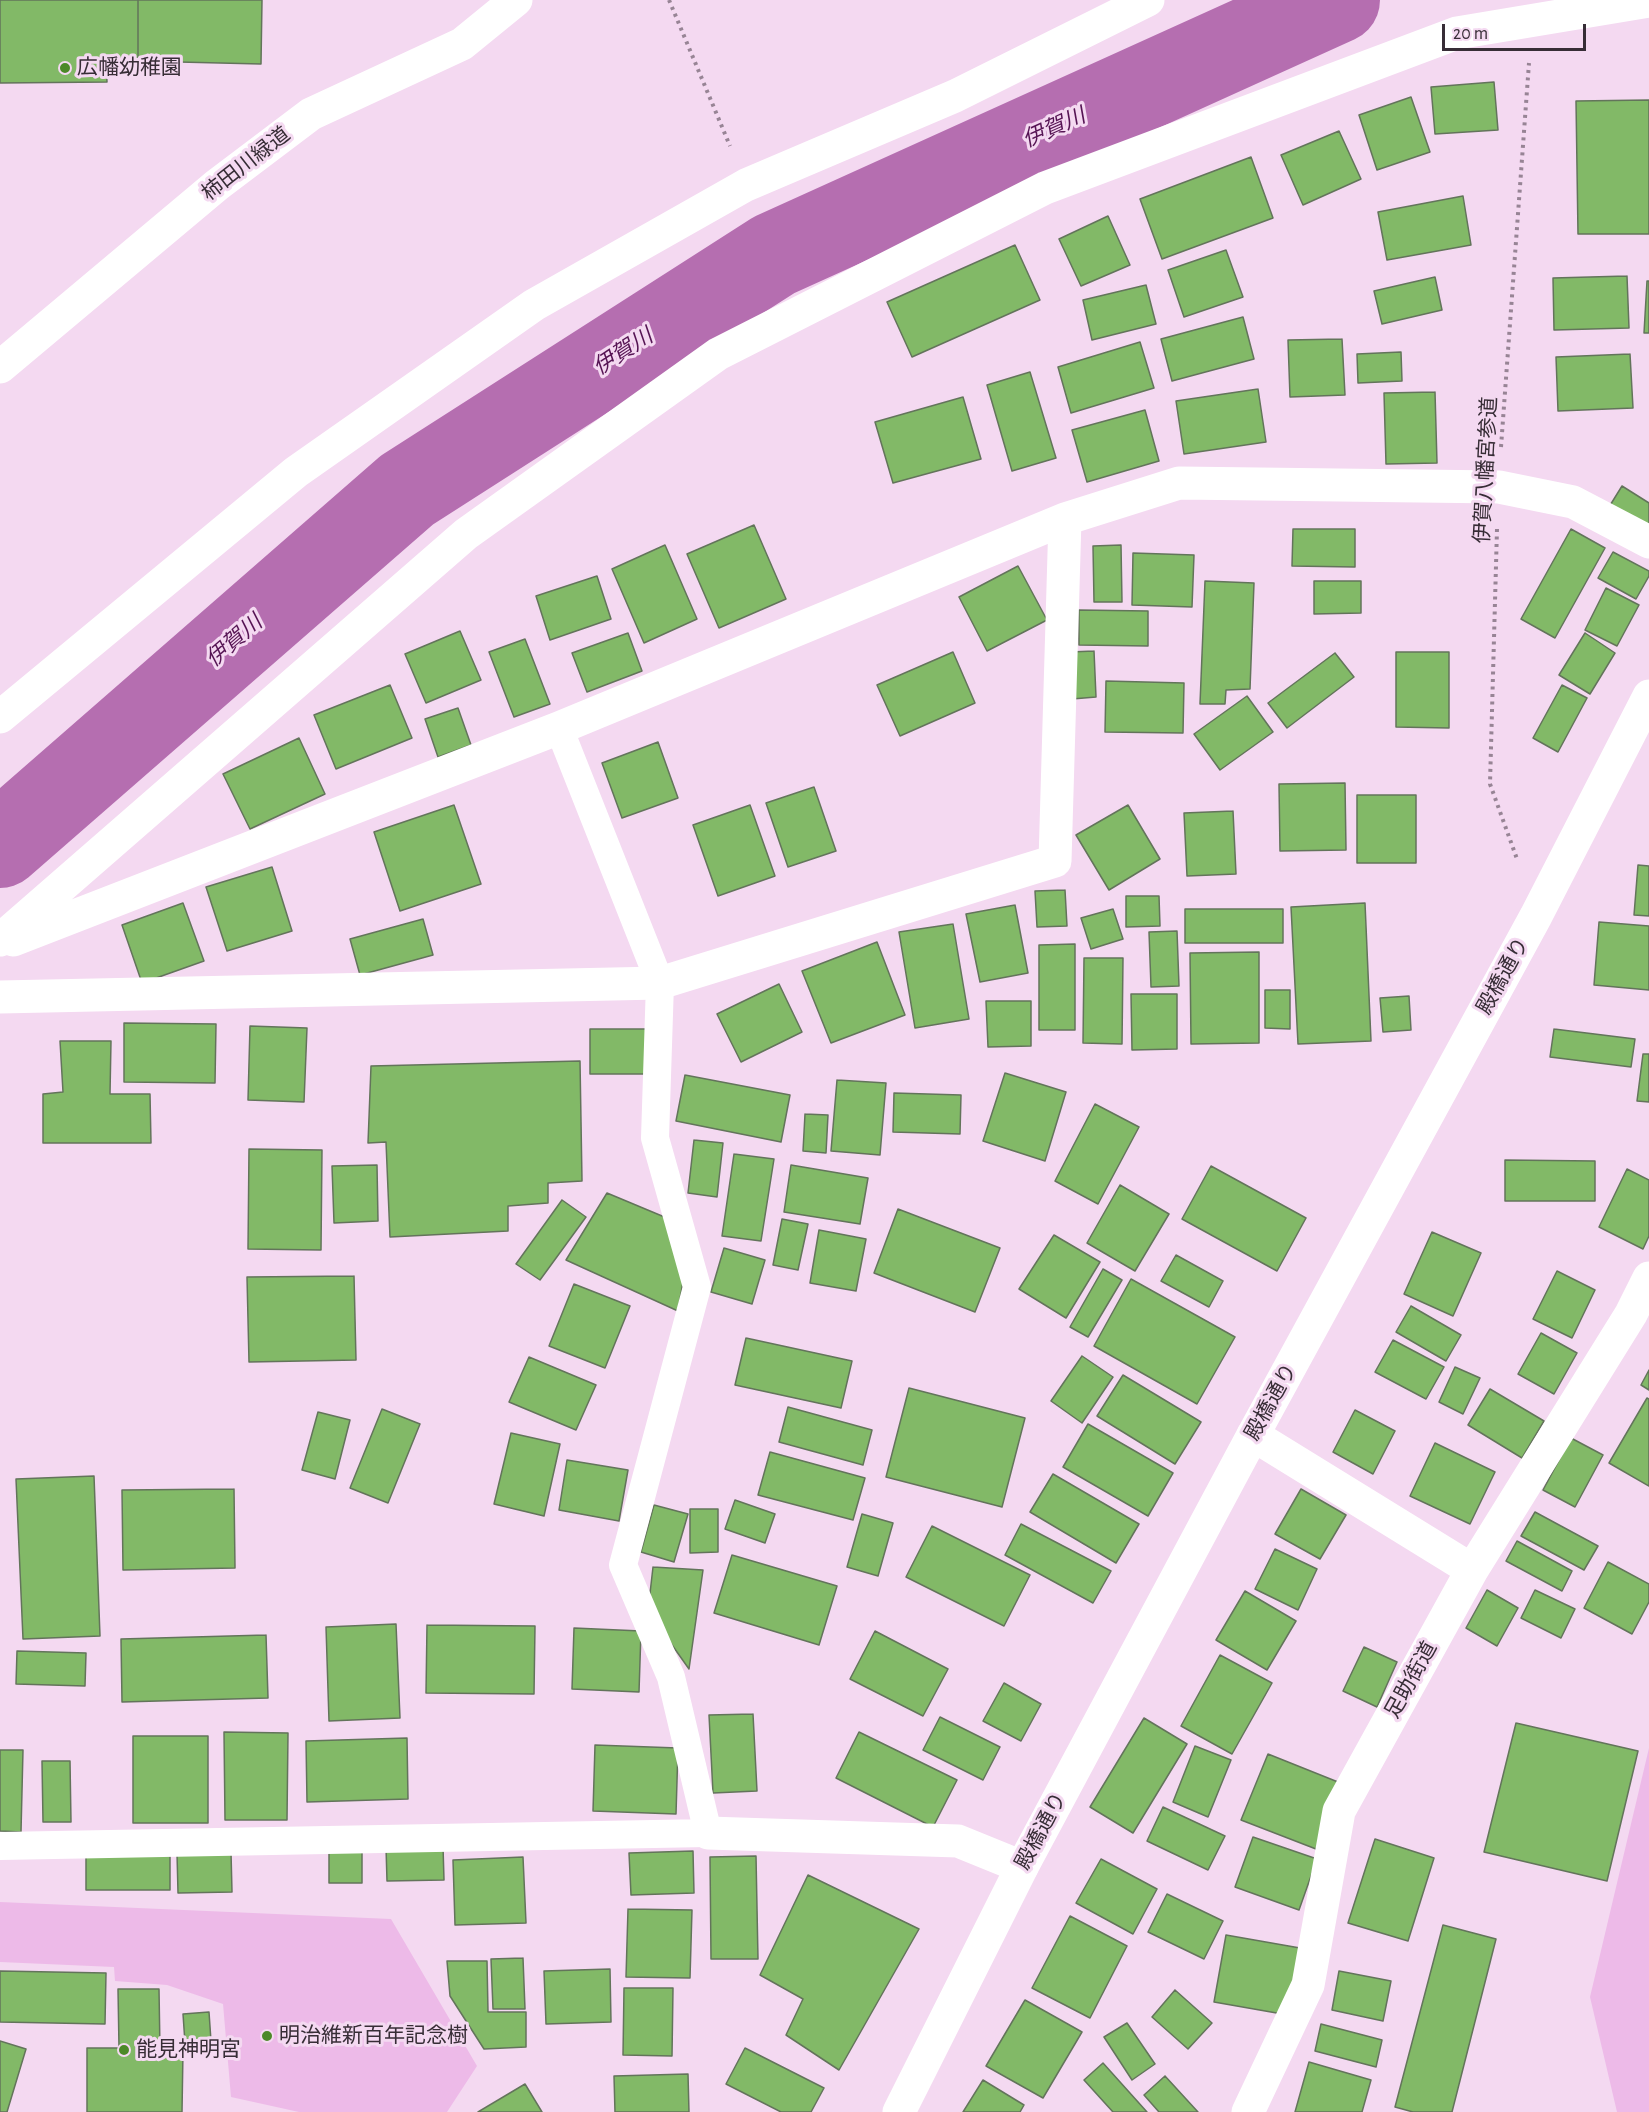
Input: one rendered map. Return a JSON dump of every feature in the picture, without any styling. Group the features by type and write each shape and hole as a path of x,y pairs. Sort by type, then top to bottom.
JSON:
{"street":[{"name":"柿田川緑道","path":"0,367 217,185 311,114 462,44 516,0"},
{"path":"0,717 296,472 534,305 746,185 955,96 1148,0"},
{"path":"0,940 466,534 718,354 1045,188 1457,33 1649,1"},
{"path":"0,945 559,728 1065,519 1179,483 1499,487 1573,502 1649,542"},
{"path":"0,997 660,983 1055,861 1065,519"},
{"name":"殿橋通り","path":"899,2112 1022,1867 1253,1435 1536,915 1649,696"},
{"name":"足助街道","path":"1248,2112 1308,1985 1339,1812 1472,1570 1640,1319 1649,1278"},
{"path":"1253,1435 1472,1570"},
{"path":"708,1833 958,1841 1022,1867"}],"lane":[{"path":"0,1846 708,1833 671,1677 623,1565 697,1287 655,1138 660,983 559,728"}],"path":[{"path":"669,0 746,185"},
{"name":"伊賀八幡宮参道","path":"1532,20 1499,487 1490,784 1536,915"}],"shaded area":[{"path":"1649,1748 1649,2112 1617,2112 1590,1997"},
{"path":"0,1902 391,1919 477,2066 447,2112 299,2112 231,2097 223,2004 167,1985 115,1981 114,1967 0,1962"}],"building":[{"path":"0,0 138,0 138,61 106,64 107,82 0,83"},
{"path":"138,0 262,0 261,64 138,61"},
{"path":"1494,82 1498,130 1435,134 1431,87"},
{"path":"1411,97 1430,152 1377,170 1359,115"},
{"path":"1649,100 1649,234 1578,234 1576,101"},
{"path":"1339,131 1361,179 1303,205 1281,155"},
{"path":"1251,157 1273,218 1162,259 1140,199"},
{"path":"1463,196 1471,245 1387,260 1378,212"},
{"path":"1108,216 1130,265 1081,286 1059,239"},
{"path":"1015,245 1040,300 912,357 887,302"},
{"path":"1226,250 1243,297 1184,317 1168,270"},
{"path":"1627,276 1629,328 1554,330 1553,278"},
{"path":"1435,277 1442,310 1382,324 1374,291"},
{"path":"1647,281 1649,281 1649,333 1644,333"},
{"path":"1146,285 1156,324 1092,340 1083,300"},
{"path":"1243,317 1254,359 1172,381 1161,339"},
{"path":"1342,339 1345,395 1290,397 1288,340"},
{"path":"1140,342 1154,388 1071,413 1058,367"},
{"path":"1401,352 1402,381 1358,383 1357,354"},
{"path":"1630,354 1633,408 1558,411 1556,357"},
{"path":"1030,372 1056,458 1012,471 987,385"},
{"path":"1258,389 1266,442 1184,454 1176,401"},
{"path":"1435,392 1437,463 1386,464 1384,393"},
{"path":"963,397 981,459 893,483 875,422"},
{"path":"1145,410 1159,461 1087,482 1072,430"},
{"path":"1622,486 1649,503 1649,532 1609,507"},
{"path":"754,525 786,599 719,628 687,554"},
{"path":"1293,529 1355,529 1355,567 1292,566"},
{"path":"1571,529 1605,548 1555,638 1521,619"},
{"path":"665,545 697,619 644,643 612,569"},
{"path":"1121,545 1122,602 1094,602 1093,546"},
{"path":"1613,552 1649,571 1649,576 1636,599 1598,578"},
{"path":"1133,553 1194,555 1192,607 1132,605"},
{"path":"1018,566 1047,620 987,651 959,597"},
{"path":"597,576 611,619 550,640 536,596"},
{"path":"1205,581 1254,583 1250,689 1226,690 1225,704 1200,704"},
{"path":"1314,581 1361,581 1361,613 1314,614"},
{"path":"1606,588 1639,605 1617,646 1585,630"},
{"path":"1079,610 1148,611 1148,646 1079,645"},
{"path":"460,631 481,680 426,703 405,654"},
{"path":"628,633 642,671 587,692 572,653"},
{"path":"1585,633 1615,653 1590,694 1559,675"},
{"path":"525,639 550,704 514,717 489,652"},
{"path":"1094,651 1096,697 1072,699 1070,652"},
{"path":"953,652 975,703 900,736 877,685"},
{"path":"1396,652 1449,652 1449,728 1396,727"},
{"path":"1335,653 1354,677 1287,728 1268,703"},
{"path":"1106,681 1184,683 1183,733 1105,732"},
{"path":"390,685 412,738 336,769 314,715"},
{"path":"1562,685 1587,698 1558,752 1533,738"},
{"path":"1247,696 1273,732 1220,770 1194,734"},
{"path":"458,708 471,745 438,757 425,719"},
{"path":"299,738 325,794 250,829 223,774"},
{"path":"658,742 678,798 622,818 602,763"},
{"path":"1345,783 1346,850 1280,851 1279,784"},
{"path":"814,787 836,851 788,867 766,803"},
{"path":"1357,795 1416,795 1416,863 1357,863"},
{"path":"454,805 481,884 400,911 374,832"},
{"path":"750,805 775,876 718,896 693,825"},
{"path":"1128,805 1160,859 1109,890 1076,835"},
{"path":"1233,811 1236,874 1187,876 1184,813"},
{"path":"1638,865 1649,866 1649,916 1634,915"},
{"path":"272,867 292,931 227,951 206,887"},
{"path":"1065,890 1067,926 1037,927 1035,891"},
{"path":"1126,896 1159,896 1160,926 1126,927"},
{"path":"183,903 204,961 142,983 122,925"},
{"path":"1365,903 1371,1041 1298,1044 1291,907"},
{"path":"1015,905 1028,973 980,982 966,914"},
{"path":"1113,909 1123,939 1091,949 1081,918"},
{"path":"1185,909 1283,909 1283,943 1185,943"},
{"path":"423,919 433,955 360,975 350,939"},
{"path":"1599,922 1649,926 1649,990 1594,985"},
{"path":"953,924 969,1019 915,1028 899,932"},
{"path":"1177,931 1179,986 1151,987 1149,932"},
{"path":"877,942 905,1015 831,1043 802,971"},
{"path":"1075,944 1075,1030 1039,1030 1039,945"},
{"path":"1259,952 1259,1043 1191,1044 1190,953"},
{"path":"1084,958 1123,958 1122,1044 1083,1043"},
{"path":"779,984 802,1032 741,1062 717,1014"},
{"path":"1265,990 1290,990 1290,1029 1265,1028"},
{"path":"1131,994 1177,994 1177,1049 1132,1050"},
{"path":"1409,996 1411,1030 1383,1032 1380,998"},
{"path":"986,1001 1031,1001 1031,1046 988,1047"},
{"path":"124,1023 216,1024 215,1083 124,1082"},
{"path":"250,1026 307,1028 304,1102 248,1100"},
{"path":"590,1029 647,1029 647,1074 590,1074"},
{"path":"1554,1029 1635,1039 1631,1067 1550,1057"},
{"path":"60,1041 111,1041 110,1094 150,1094 151,1143 43,1143 43,1094 63,1092"},
{"path":"1643,1054 1649,1054 1649,1102 1637,1101"},
{"path":"580,1061 582,1181 548,1183 548,1203 508,1206 508,1231 390,1237 386,1142 368,1143 371,1066"},
{"path":"1005,1073 1066,1092 1045,1161 983,1141"},
{"path":"685,1075 790,1095 781,1142 676,1121"},
{"path":"837,1080 886,1083 880,1155 831,1151"},
{"path":"894,1093 961,1095 960,1134 893,1132"},
{"path":"1095,1104 1139,1127 1098,1204 1055,1181"},
{"path":"805,1114 828,1115 826,1153 803,1151"},
{"path":"694,1140 723,1143 717,1197 688,1193"},
{"path":"249,1149 322,1150 321,1250 248,1249"},
{"path":"734,1154 774,1159 761,1241 722,1236"},
{"path":"1505,1160 1595,1161 1595,1201 1505,1201"},
{"path":"377,1165 378,1221 334,1223 332,1166"},
{"path":"791,1165 868,1178 860,1224 784,1212"},
{"path":"1211,1166 1306,1218 1277,1271 1182,1219"},
{"path":"1627,1169 1649,1180 1649,1236 1643,1249 1599,1227"},
{"path":"1120,1185 1169,1214 1135,1271 1087,1243"},
{"path":"607,1193 674,1221 684,1276 678,1311 566,1260"},
{"path":"562,1200 586,1217 540,1280 516,1264"},
{"path":"898,1209 1000,1248 975,1312 874,1273"},
{"path":"782,1219 808,1224 798,1270 773,1265"},
{"path":"819,1230 866,1239 856,1291 810,1283"},
{"path":"1432,1232 1481,1253 1453,1316 1404,1294"},
{"path":"1054,1235 1100,1262 1066,1318 1019,1289"},
{"path":"724,1248 765,1260 752,1304 711,1292"},
{"path":"1176,1255 1223,1281 1209,1307 1161,1281"},
{"path":"1103,1269 1122,1280 1088,1337 1070,1327"},
{"path":"1557,1271 1595,1290 1572,1338 1533,1319"},
{"path":"354,1276 356,1360 249,1362 247,1277"},
{"path":"1131,1279 1235,1337 1197,1404 1094,1346"},
{"path":"574,1284 630,1306 605,1368 549,1346"},
{"path":"1411,1306 1461,1335 1446,1361 1396,1332"},
{"path":"1541,1333 1577,1353 1554,1394 1518,1374"},
{"path":"746,1338 852,1361 841,1408 735,1385"},
{"path":"1393,1340 1444,1367 1426,1399 1375,1372"},
{"path":"1082,1356 1113,1377 1082,1423 1051,1401"},
{"path":"529,1357 596,1385 576,1430 509,1402"},
{"path":"1455,1367 1480,1378 1463,1414 1439,1402"},
{"path":"1649,1370 1649,1390 1641,1385"},
{"path":"1123,1375 1201,1422 1175,1464 1097,1416"},
{"path":"909,1388 1025,1418 1002,1507 886,1477"},
{"path":"1490,1389 1544,1421 1522,1458 1468,1425"},
{"path":"1647,1398 1649,1399 1649,1486 1609,1463"},
{"path":"788,1407 872,1430 863,1465 779,1442"},
{"path":"382,1409 420,1424 388,1503 350,1488"},
{"path":"1355,1410 1395,1431 1373,1474 1333,1452"},
{"path":"318,1412 350,1420 335,1479 302,1470"},
{"path":"1088,1424 1173,1473 1148,1516 1063,1467"},
{"path":"511,1433 560,1444 544,1516 494,1504"},
{"path":"1571,1438 1603,1455 1575,1507 1543,1490"},
{"path":"1435,1443 1495,1472 1470,1524 1410,1496"},
{"path":"770,1452 865,1478 853,1520 758,1495"},
{"path":"567,1460 628,1470 619,1521 559,1510"},
{"path":"1053,1474 1139,1524 1116,1563 1030,1512"},
{"path":"94,1476 100,1636 23,1639 16,1479"},
{"path":"234,1489 235,1568 123,1570 122,1490"},
{"path":"1301,1489 1346,1515 1320,1559 1275,1534"},
{"path":"735,1500 775,1514 765,1543 725,1529"},
{"path":"654,1505 688,1514 674,1562 641,1552"},
{"path":"690,1509 718,1509 718,1552 690,1553"},
{"path":"1535,1512 1598,1546 1584,1570 1521,1536"},
{"path":"862,1514 893,1523 878,1576 847,1567"},
{"path":"1021,1524 1111,1571 1093,1603 1005,1555"},
{"path":"932,1526 1030,1575 1004,1626 906,1577"},
{"path":"1517,1541 1572,1571 1562,1591 1506,1561"},
{"path":"1275,1549 1317,1569 1298,1610 1255,1589"},
{"path":"732,1555 837,1586 819,1645 714,1613"},
{"path":"1608,1562 1649,1584 1649,1602 1632,1634 1584,1608"},
{"path":"653,1567 703,1570 689,1669 648,1611"},
{"path":"1487,1590 1518,1608 1497,1646 1466,1628"},
{"path":"1535,1590 1575,1609 1561,1638 1521,1618"},
{"path":"1245,1591 1296,1621 1267,1670 1216,1640"},
{"path":"396,1624 400,1718 329,1721 326,1627"},
{"path":"427,1625 535,1626 534,1694 426,1693"},
{"path":"574,1628 641,1631 639,1692 572,1689"},
{"path":"875,1631 948,1669 923,1716 850,1679"},
{"path":"266,1635 268,1698 122,1702 121,1639"},
{"path":"1364,1647 1397,1662 1377,1707 1343,1691"},
{"path":"17,1651 86,1653 85,1686 16,1684"},
{"path":"1220,1655 1272,1683 1232,1754 1181,1726"},
{"path":"1004,1683 1041,1704 1021,1741 983,1721"},
{"path":"753,1714 757,1791 713,1793 709,1715"},
{"path":"940,1717 1000,1747 983,1780 923,1750"},
{"path":"1144,1718 1187,1744 1133,1833 1090,1807"},
{"path":"1516,1723 1638,1751 1607,1881 1484,1852"},
{"path":"224,1732 288,1733 287,1820 225,1820"},
{"path":"859,1732 957,1780 933,1827 836,1778"},
{"path":"133,1736 208,1736 208,1823 133,1823"},
{"path":"407,1738 408,1799 307,1802 306,1741"},
{"path":"595,1745 678,1748 676,1814 593,1811"},
{"path":"1195,1746 1231,1760 1208,1817 1173,1802"},
{"path":"0,1750 23,1750 21,1832 0,1831"},
{"path":"1268,1754 1343,1784 1316,1849 1241,1820"},
{"path":"42,1761 70,1761 71,1822 43,1822"},
{"path":"1163,1807 1225,1836 1208,1870 1147,1841"},
{"path":"1253,1837 1317,1859 1299,1910 1235,1887"},
{"path":"1375,1839 1434,1858 1408,1941 1348,1923"},
{"path":"443,1846 444,1880 387,1881 386,1847"},
{"path":"329,1850 362,1850 362,1883 329,1883"},
{"path":"693,1851 694,1893 631,1895 629,1853"},
{"path":"231,1852 232,1892 178,1893 177,1853"},
{"path":"86,1856 170,1856 170,1890 86,1890"},
{"path":"756,1856 758,1959 711,1959 710,1857"},
{"path":"523,1857 526,1923 455,1925 453,1860"},
{"path":"1101,1859 1157,1889 1133,1934 1076,1903"},
{"path":"808,1875 919,1929 839,2070 786,2035 803,1999 760,1975"},
{"path":"1167,1894 1223,1921 1204,1959 1148,1932"},
{"path":"628,1909 692,1910 690,1978 626,1977"},
{"path":"1070,1916 1127,1946 1090,2018 1032,1988"},
{"path":"1443,1925 1496,1939 1452,2112 1413,2112 1395,2107"},
{"path":"1226,1935 1300,1948 1288,2015 1214,2002"},
{"path":"523,1958 525,2009 493,2009 491,1959"},
{"path":"447,1961 487,1961 488,2012 526,2012 526,2047 484,2049 450,1996"},
{"path":"610,1969 611,2022 546,2024 544,1971"},
{"path":"0,1971 106,1973 105,2024 0,2022"},
{"path":"1339,1971 1391,1981 1383,2021 1332,2010"},
{"path":"624,1988 673,1988 672,2056 623,2055"},
{"name":"能見神明宮","path":"118,1989 159,1989 160,2051 183,2051 182,2112 87,2112 87,2048 119,2048"},
{"path":"1175,1990 1212,2023 1188,2049 1152,2017"},
{"path":"1025,2000 1082,2032 1043,2098 986,2066"},
{"path":"209,2012 211,2041 185,2043 183,2014"},
{"path":"1127,2023 1155,2064 1132,2080 1104,2037"},
{"path":"1321,2024 1382,2040 1376,2067 1315,2051"},
{"path":"0,2041 26,2049 7,2112 0,2112"},
{"path":"745,2048 824,2088 811,2112 781,2112 726,2084"},
{"path":"1309,2062 1371,2080 1362,2112 1295,2112"},
{"path":"1103,2063 1147,2112 1113,2112 1084,2080"},
{"path":"688,2074 689,2112 615,2112 614,2076"},
{"path":"1165,2076 1198,2112 1159,2112 1144,2095"},
{"path":"983,2080 1024,2105 1020,2112 963,2112"},
{"path":"525,2084 542,2112 478,2112"}],"waterway":[{"name":"伊賀川","path":"0,845 407,490 774,255 1337,0"}],"place":[{"name":"広幡幼稚園","path":"65,68"},
{"name":"明治維新百年記念樹","path":"267,2036"},
{"name":"能見神明宮","path":"124,2050"}]}
